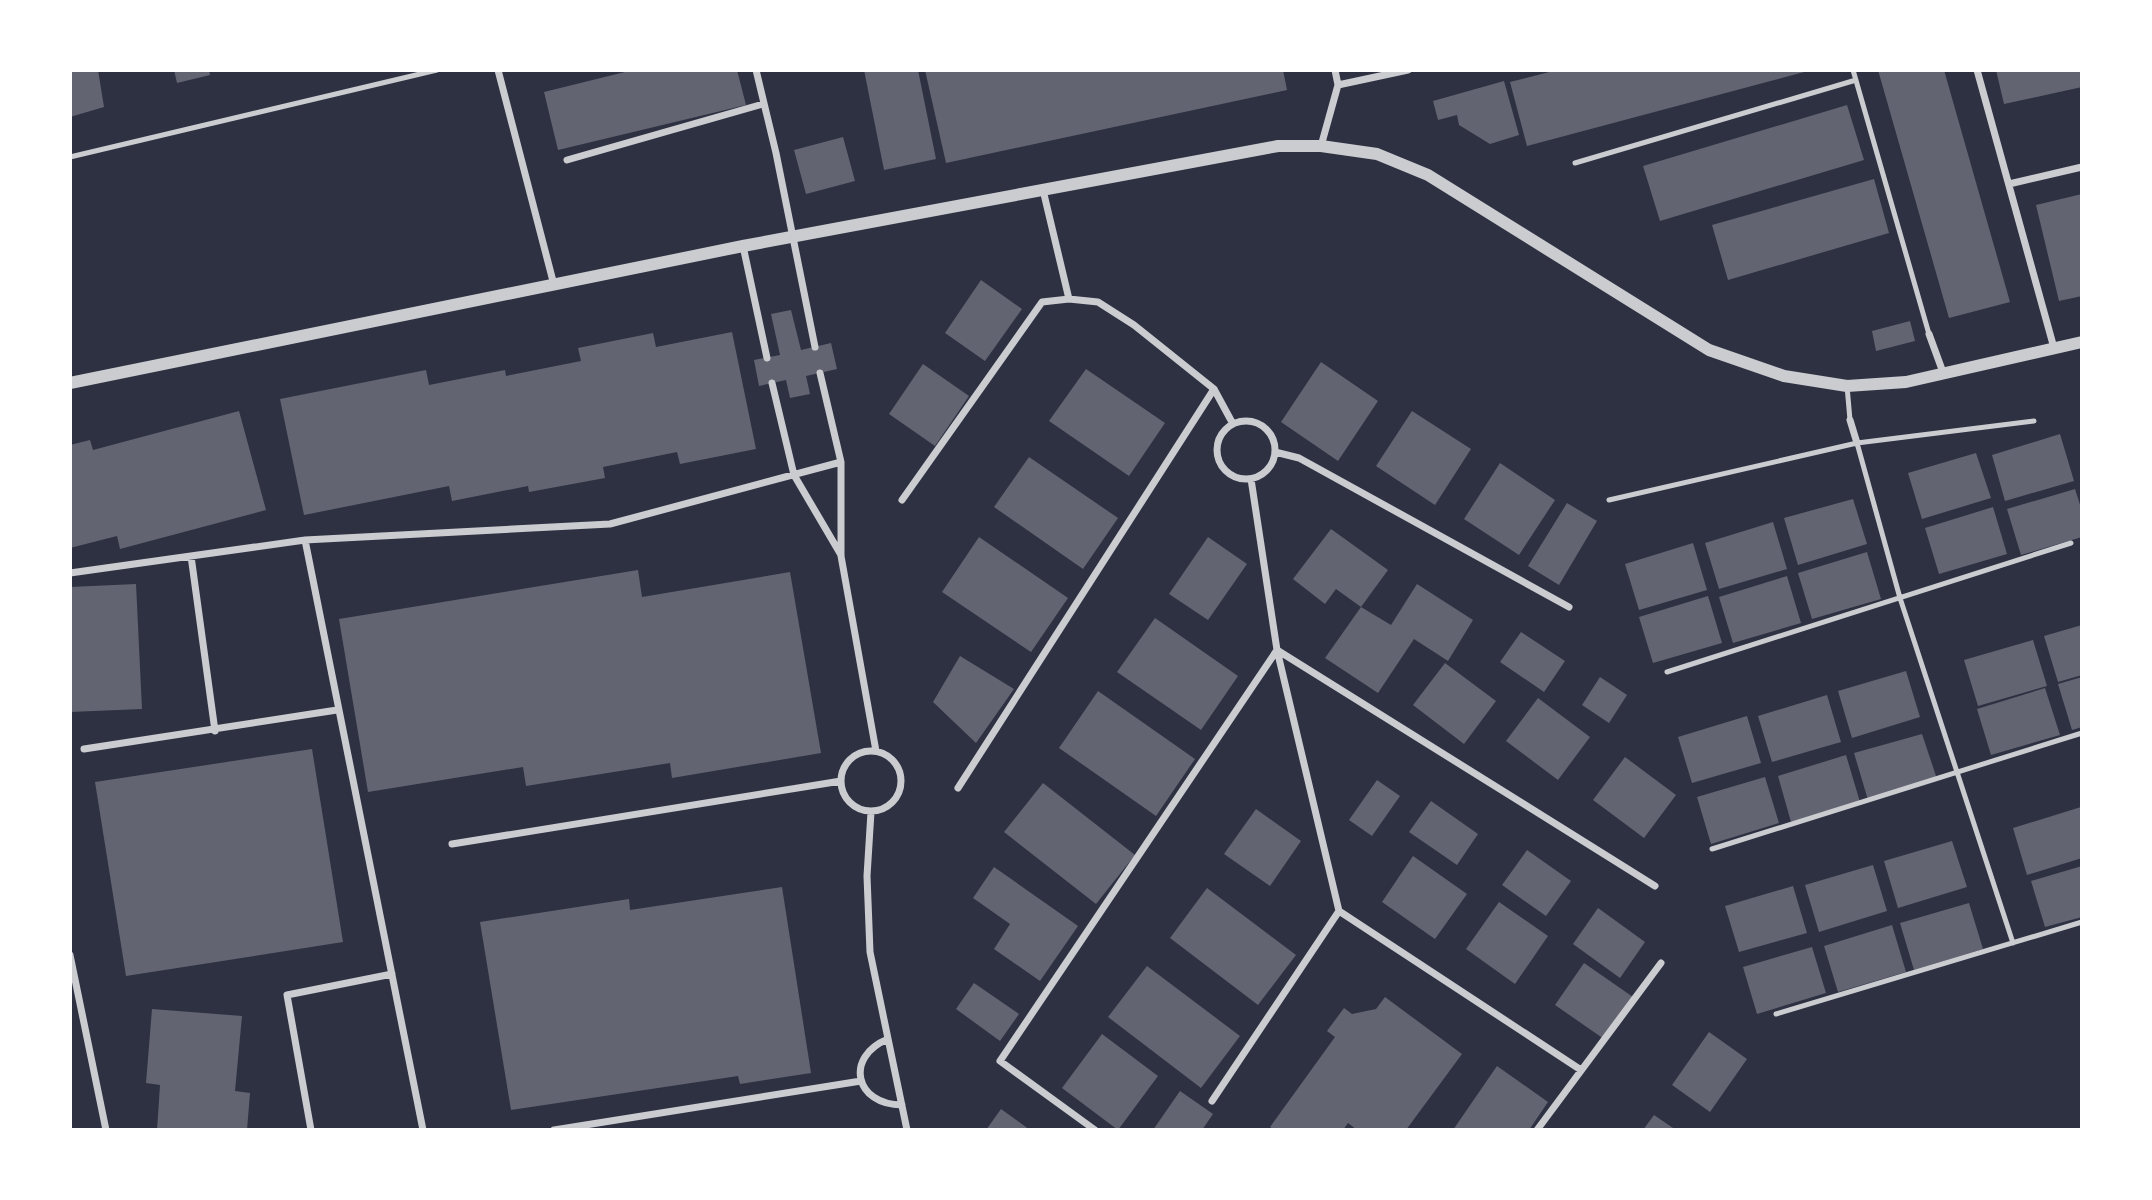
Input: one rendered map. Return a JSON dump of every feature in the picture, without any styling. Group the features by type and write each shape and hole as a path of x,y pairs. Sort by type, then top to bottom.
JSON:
{"street":[{"path":"498,70 554,285"},
{"path":"756,70 815,347"},
{"path":"1321,146 1338,85 1335,70"},
{"path":"1338,85 1408,70"},
{"path":"1978,70 2054,348"},
{"path":"567,160 764,104"},
{"path":"70,383 743,246 1237,151 1278,146 1321,146 1377,154 1428,175 1709,350 1784,376 1847,386 1944,375 2082,342"},
{"path":"2009,184 2082,167"},
{"path":"1043,190 1069,299"},
{"path":"743,246 767,358"},
{"path":"902,500 1042,302 1069,299 1098,302 1134,325 1214,389 1233,424"},
{"path":"1928,334 1944,375"},
{"path":"820,373 841,462 841,556 876,751"},
{"path":"772,383 794,475 841,556"},
{"path":"958,788 1214,389"},
{"path":"1850,420 1857,443"},
{"path":"1245,421 1267,430 1274,441 1275,452 1272,465 1263,474 1251,479 1238,478 1226,471 1218,459 1217,446 1223,433 1233,424 1245,421"},
{"path":"1275,452 1299,458 1570,607"},
{"path":"70,573 305,540 610,524 841,462"},
{"path":"1251,479 1277,650 1339,911 1581,1070"},
{"path":"305,540 423,1130"},
{"path":"191,556 215,731"},
{"path":"1277,650 1655,886"},
{"path":"1095,1130 1000,1060 1277,650"},
{"path":"84,749 215,731 337,710"},
{"path":"876,751 888,755 902,777 894,802 884,809 871,812 849,803 841,781 848,761 855,754 876,751"},
{"path":"452,844 841,781"},
{"path":"871,812 867,917 907,1130"},
{"path":"1212,1101 1339,911"},
{"path":"70,955 106,1130"},
{"path":"1537,1130 1661,963"},
{"path":"311,1130 287,995 392,974"},
{"path":"888,1039 875,1044 865,1054 860,1067 861,1081 870,1096 885,1105 902,1105"},
{"path":"554,1130 861,1081"}],"lane":[{"path":"70,157 437,70"},
{"path":"1853,70 1928,334"},
{"path":"1574,163 1856,79"},
{"path":"1847,386 1850,420"},
{"path":"1609,500 1857,443 2034,421"},
{"path":"1857,443 1900,598 1955,774 2013,943"},
{"path":"1667,671 2071,543"},
{"path":"1712,849 2082,733"},
{"path":"1776,1014 2082,922"}],"building":[{"path":"70,70 98,70 104,107 70,117"},
{"path":"174,70 209,70 210,75 177,83"},
{"path":"633,70 737,70 746,105 558,150 544,92"},
{"path":"864,70 918,70 936,159 884,170"},
{"path":"925,70 1283,70 1287,90 946,163"},
{"path":"1557,70 1808,71 1527,146 1510,82"},
{"path":"1878,70 1944,70 2010,302 1949,318"},
{"path":"1996,70 2082,70 2082,87 2004,104"},
{"path":"1504,81 1519,135 1490,144 1459,125 1457,115 1438,120 1433,101"},
{"path":"1847,105 1864,160 1660,221 1643,166"},
{"path":"843,137 855,181 806,194 794,150"},
{"path":"1874,179 1889,233 1728,280 1712,225"},
{"path":"2082,194 2082,296 2059,301 2036,205"},
{"path":"981,280 1022,309 985,361 945,333"},
{"path":"791,310 801,350 831,343 837,369 806,376 810,394 790,398 786,380 759,386 754,360 780,355 771,314"},
{"path":"1910,321 1915,341 1876,351 1872,331"},
{"path":"732,332 756,449 680,464 677,452 603,467 605,478 529,492 528,486 452,501 449,486 304,515 280,399 426,370 429,385 505,370 506,376 581,361 578,348 653,333 656,347"},
{"path":"1321,362 1378,401 1338,461 1281,422"},
{"path":"923,364 969,396 935,446 889,414"},
{"path":"1086,369 1165,423 1129,476 1049,421"},
{"path":"239,411 266,510 120,549 117,536 70,548 70,445 90,440 93,450"},
{"path":"1412,411 1471,449 1435,505 1376,466"},
{"path":"2060,434 2074,481 2005,501 1992,455"},
{"path":"1976,453 1991,498 1922,519 1908,473"},
{"path":"1029,457 1118,518 1083,569 994,507"},
{"path":"1500,463 1555,500 1519,555 1464,519"},
{"path":"2075,489 2082,511 2082,537 2021,555 2007,509"},
{"path":"1853,499 1867,544 1798,565 1784,518"},
{"path":"1567,503 1597,521 1559,585 1528,566"},
{"path":"1993,507 2007,554 1939,574 1925,528"},
{"path":"1773,522 1787,569 1719,589 1705,543"},
{"path":"1331,529 1388,570 1361,607 1336,589 1325,604 1293,579"},
{"path":"979,537 1068,598 1031,652 942,592"},
{"path":"1208,537 1247,564 1208,620 1169,594"},
{"path":"1693,543 1707,590 1639,610 1625,564"},
{"path":"1867,552 1881,599 1812,619 1798,573"},
{"path":"638,570 642,597 790,572 821,753 672,778 670,763 526,786 523,767 368,792 339,619"},
{"path":"1787,576 1801,623 1733,643 1719,597"},
{"path":"136,584 142,709 70,712 70,587"},
{"path":"1417,584 1473,620 1448,661 1414,639 1378,693 1325,658 1361,607 1391,625"},
{"path":"1708,596 1722,643 1653,663 1639,617"},
{"path":"1155,618 1238,676 1201,730 1117,672"},
{"path":"2082,625 2082,675 2058,682 2044,636"},
{"path":"1521,632 1565,661 1544,692 1500,662"},
{"path":"2033,640 2047,686 1978,706 1964,660"},
{"path":"960,656 1014,689 976,743 933,702"},
{"path":"1445,663 1496,701 1464,744 1413,705"},
{"path":"1906,671 1920,717 1852,738 1838,691"},
{"path":"1600,677 1627,695 1609,723 1582,705"},
{"path":"2082,677 2082,727 2072,730 2058,684"},
{"path":"2045,688 2060,735 1991,755 1977,709"},
{"path":"1098,691 1195,759 1156,816 1059,748"},
{"path":"1827,695 1841,742 1772,762 1758,716"},
{"path":"1538,698 1590,737 1558,780 1506,741"},
{"path":"1747,716 1761,763 1692,783 1678,737"},
{"path":"1922,734 1937,779 1868,800 1854,753"},
{"path":"312,749 343,942 126,976 95,782"},
{"path":"1846,755 1860,802 1791,822 1778,776"},
{"path":"1625,757 1676,795 1644,838 1593,800"},
{"path":"1765,777 1779,823 1711,844 1697,797"},
{"path":"1377,780 1400,796 1372,836 1349,820"},
{"path":"1043,783 1135,855 1096,904 1004,832"},
{"path":"1431,801 1478,834 1457,865 1409,832"},
{"path":"2081,807 2082,858 2027,875 2013,828"},
{"path":"1256,809 1301,841 1270,886 1224,854"},
{"path":"1952,841 1967,887 1898,908 1884,861"},
{"path":"1527,850 1571,881 1546,916 1502,885"},
{"path":"1413,856 1467,894 1435,939 1382,902"},
{"path":"1873,865 1887,911 1819,932 1805,885"},
{"path":"2082,866 2082,917 2045,927 2031,881"},
{"path":"994,867 1078,926 1040,981 994,949 1010,924 973,898"},
{"path":"1793,886 1807,933 1739,952 1725,906"},
{"path":"782,887 811,1073 740,1084 738,1076 511,1110 480,922 629,899 630,910"},
{"path":"1207,888 1296,955 1258,1005 1170,938"},
{"path":"1499,902 1548,936 1515,984 1466,949"},
{"path":"1969,903 1983,949 1914,970 1900,923"},
{"path":"1598,908 1645,942 1620,978 1573,944"},
{"path":"1892,925 1906,972 1838,992 1824,946"},
{"path":"1812,947 1826,993 1757,1014 1743,967"},
{"path":"1584,963 1633,997 1604,1039 1555,1005"},
{"path":"1147,966 1240,1036 1201,1088 1108,1017"},
{"path":"974,983 1019,1014 1000,1041 956,1009"},
{"path":"1385,997 1462,1054 1406,1130 1357,1130 1348,1123 1343,1130 1274,1130 1270,1127 1335,1037 1327,1031 1344,1008 1352,1014 1376,1009"},
{"path":"152,1009 242,1016 235,1091 250,1093 247,1130 157,1130 160,1085 146,1083"},
{"path":"1709,1032 1747,1059 1710,1112 1672,1085"},
{"path":"1102,1034 1158,1076 1118,1130 1062,1088"},
{"path":"1497,1066 1548,1102 1529,1130 1453,1130"},
{"path":"1180,1091 1213,1114 1202,1130 1153,1130"},
{"path":"1001,1109 1030,1130 986,1130"},
{"path":"1654,1115 1676,1130 1643,1130"}]}
